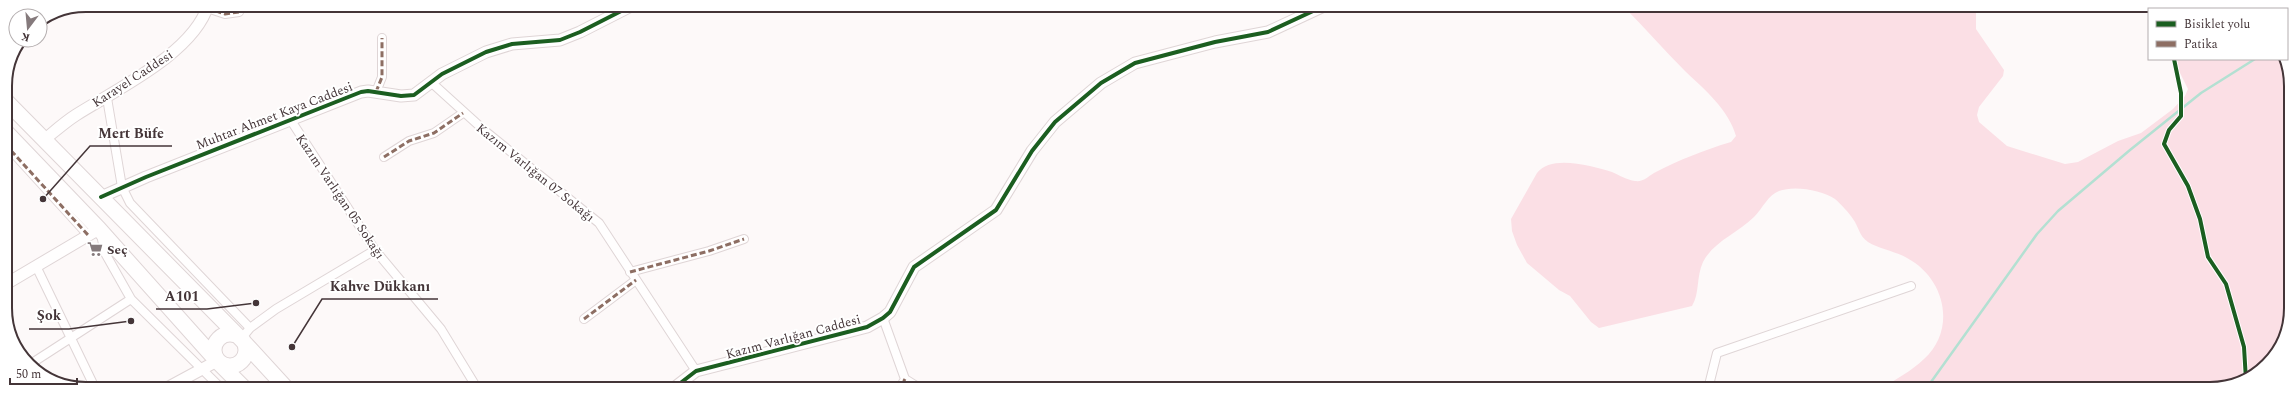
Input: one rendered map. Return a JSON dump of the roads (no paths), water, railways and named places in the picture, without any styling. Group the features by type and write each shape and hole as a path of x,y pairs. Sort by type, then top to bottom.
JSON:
{"highway":[{"path":"12,107 101,197 246,333 282,382"},
{"path":"12,139 94,232 238,382"},
{"path":"216,361 213,348 218,339 227,334 246,333"},
{"path":"216,361 229,366 240,363 244,359 246,333"}],"street":[{"name":"Karayel Caddesi","path":"44,140 74,116 107,98 178,48 192,32 205,12"},
{"path":"220,12 225,14 239,12"},
{"name":"Muhtar Ahmet Kaya Caddesi","path":"101,197 290,118 361,92 376,92 407,96 414,95 456,67 498,47 560,40 580,32 619,12"},
{"name":"Kazım Varlığan Caddesi","path":"682,382 696,371 867,327 883,318 895,303 914,267 996,210 1032,152 1055,122 1077,101 1101,83 1135,63 1215,42 1268,32 1311,12"},
{"path":"376,92 382,77 382,38"},
{"name":"Kazım Varlığan 07 Sokağı","path":"432,82 463,113 599,223 696,371"},
{"path":"107,98 122,187 136,211 246,333 276,309 375,250"},
{"path":"384,157 409,141 434,133 463,113"},
{"name":"Kazım Varlığan 05 Sokağı","path":"290,118 375,250 441,329 473,382"},
{"path":"12,151 94,232 131,299 215,382"},
{"path":"12,280 94,232"},
{"path":"630,272 709,251 744,239"},
{"path":"36,266 92,382"},
{"path":"584,319 636,280"},
{"path":"1710,382 1717,353 1911,286"},
{"path":"35,361 69,337 131,299"},
{"path":"883,318 905,379 910,382"},
{"path":"178,382 216,361"}],"waterway":[{"path":"1931,382 2037,234 2058,211 2130,150 2201,93 2253,60"}],"place":[{"name":"Mert Büfe","path":"43,199"},
{"name":"Seç","path":"95,249"},
{"name":"A101","path":"256,303"},
{"name":"Şok","path":"131,321"},
{"name":"Kahve Dükkanı","path":"292,347"}]}
